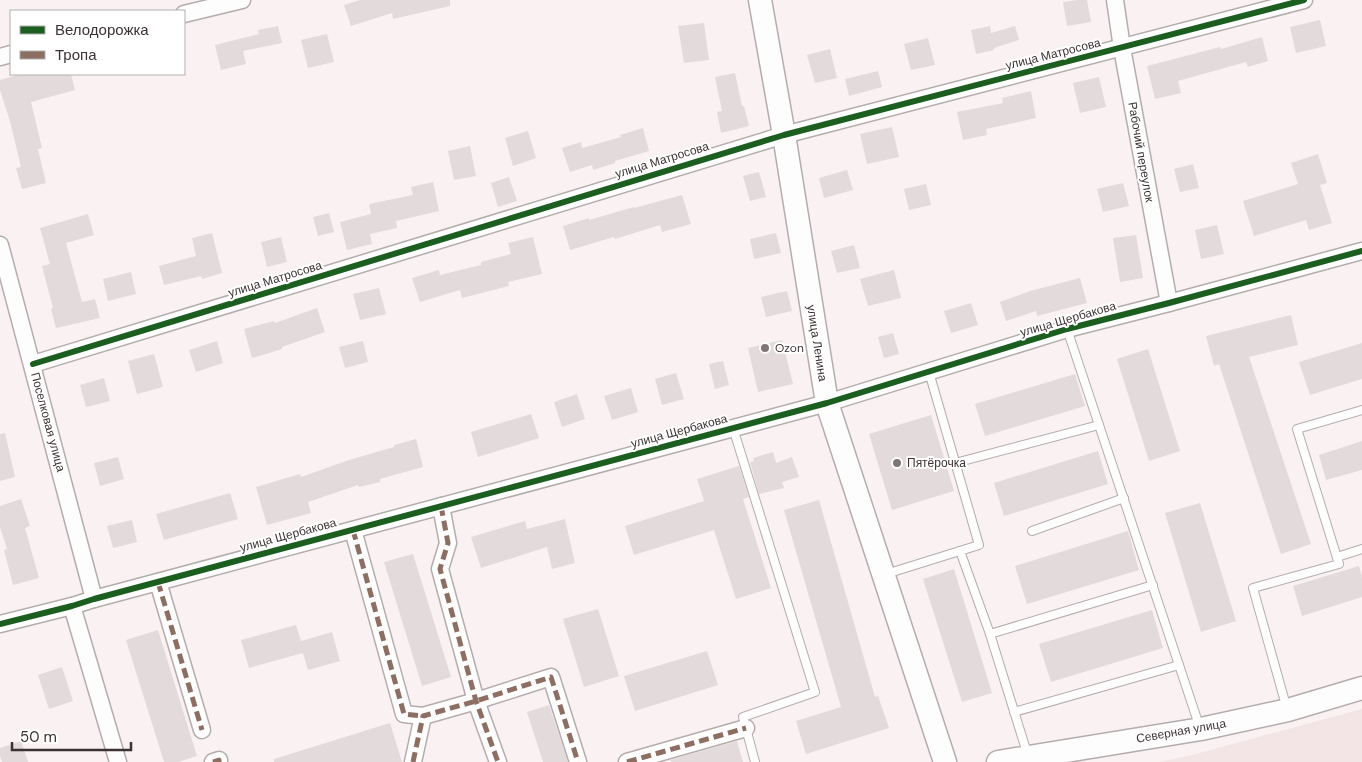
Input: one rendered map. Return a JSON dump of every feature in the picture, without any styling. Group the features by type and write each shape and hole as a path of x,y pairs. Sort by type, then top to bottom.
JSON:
{"street":[{"path":"185,14 242,0"},
{"name":"улица Ленина","path":"760,0 784,135 827,403 945,762"},
{"name":"Рабочий переулок","path":"1115,0 1122,48 1169,303"},
{"name":"улица Матросова","path":"33,364 784,135 1304,0"},
{"name":"Поселковая улица","path":"0,245 94,599"},
{"name":"улица Щербакова","path":"0,624 827,403 1068,329 1362,251"},
{"path":"441,506 448,543 440,569 476,701 498,762"},
{"path":"354,530 404,714 423,716 550,677 578,762"},
{"path":"158,582 202,730"},
{"path":"72,606 118,762"},
{"name":"Северная улица","path":"998,762 1201,729 1288,710 1362,688"},
{"path":"413,762 423,716"},
{"path":"627,762 746,728"},
{"path":"213,762 219,760 219,762"}],"lane":[{"path":"1068,329 1201,729"},
{"path":"884,575 979,545 929,372"},
{"path":"1288,710 1253,588 1339,564 1297,429 1362,410"},
{"path":"956,464 1099,425"},
{"path":"734,428 815,692 743,716 755,762"},
{"path":"1032,531 1124,498"},
{"path":"1337,557 1362,549"},
{"path":"960,551 990,634 1029,757"},
{"path":"990,634 1153,585"},
{"path":"1014,712 1179,665"}],"shaded area":[{"path":"1362,709 1362,762 1159,762 1192,755"}],"building":[{"path":"360,0 450,0 450,6 393,19 392,13 351,26 344,5"},
{"path":"1087,0 1091,22 1067,26 1063,2"},
{"path":"1320,20 1326,46 1296,53 1290,27"},
{"path":"704,23 709,60 684,63 678,26"},
{"path":"278,26 282,43 243,51 246,64 221,70 215,45 259,34 258,30"},
{"path":"990,26 991,33 1015,26 1019,40 994,48 994,50 976,54 971,30"},
{"path":"327,34 334,62 308,68 301,40"},
{"path":"1262,37 1268,61 1248,67 1246,62 1178,81 1181,93 1155,99 1147,66 1220,47 1221,49"},
{"path":"928,38 935,65 911,70 904,44"},
{"path":"830,49 837,78 815,83 807,55"},
{"path":"878,71 882,87 849,96 845,79"},
{"path":"735,73 742,106 744,106 749,126 721,133 717,112 722,111 715,77"},
{"path":"18,75 71,75 75,90 31,102 42,148 38,149 46,183 22,189 16,168 21,167 0,90 0,80"},
{"path":"1099,77 1106,107 1080,113 1073,83"},
{"path":"1031,91 1036,118 986,129 987,135 963,140 957,112 1003,103 1002,98"},
{"path":"892,127 899,157 867,164 860,134"},
{"path":"643,128 649,151 593,170 592,165 570,172 562,148 581,142 582,148 621,137 620,135"},
{"path":"528,131 536,158 513,166 505,138"},
{"path":"470,146 476,176 454,180 448,151"},
{"path":"1318,154 1327,183 1320,185 1332,223 1309,230 1306,220 1254,236 1243,201 1298,184 1291,163"},
{"path":"1193,164 1199,188 1180,192 1174,169"},
{"path":"847,170 853,190 824,198 819,178"},
{"path":"759,172 766,197 750,201 743,176"},
{"path":"509,177 517,201 498,207 491,183"},
{"path":"433,182 439,211 396,221 397,228 370,234 372,244 347,250 340,222 371,214 369,204 413,195 411,187"},
{"path":"1123,183 1129,206 1103,212 1097,189"},
{"path":"926,184 931,205 909,210 904,189"},
{"path":"682,195 691,224 662,232 660,225 570,250 563,226"},
{"path":"329,213 334,232 318,236 313,217"},
{"path":"88,214 94,235 66,243 82,302 95,299 100,318 56,328 42,266 50,264 40,228"},
{"path":"1217,225 1224,254 1201,259 1195,230"},
{"path":"212,233 222,273 202,279 201,276 164,285 159,266 196,256 192,238"},
{"path":"776,233 781,253 754,259 750,239"},
{"path":"1136,235 1143,278 1120,282 1113,238"},
{"path":"281,237 287,262 267,267 261,242"},
{"path":"533,237 542,274 508,282 509,286 462,298 460,290 420,302 412,278 439,270 440,275 481,265 481,262 511,254 508,243"},
{"path":"854,245 860,268 837,273 831,251"},
{"path":"894,270 901,298 868,306 860,279"},
{"path":"131,272 136,294 108,301 103,279"},
{"path":"1080,278 1087,303 1037,316 1036,311 1006,321 1000,302 1030,291"},
{"path":"379,288 386,314 360,320 353,294"},
{"path":"787,291 792,311 766,317 761,297"},
{"path":"971,303 978,325 951,333 944,311"},
{"path":"317,308 325,332 282,347 282,349 252,358 244,329 274,321 275,323"},
{"path":"1291,315 1298,345 1249,357 1311,544 1281,554 1219,364 1214,366 1206,336"},
{"path":"893,333 899,354 884,358 878,337"},
{"path":"782,340 793,384 758,392 748,348"},
{"path":"217,341 223,363 196,372 189,350"},
{"path":"363,341 368,362 345,368 339,347"},
{"path":"1362,343 1362,379 1310,395 1299,362"},
{"path":"1148,349 1180,451 1149,461 1117,359"},
{"path":"154,354 163,387 137,394 128,361"},
{"path":"723,361 729,385 715,389 709,364"},
{"path":"676,373 684,399 662,405 655,379"},
{"path":"1075,374 1085,406 985,436 975,404"},
{"path":"104,378 110,401 86,407 80,385"},
{"path":"631,388 638,412 612,420 604,396"},
{"path":"577,394 585,419 562,427 554,402"},
{"path":"531,414 539,438 478,457 471,432"},
{"path":"931,415 954,491 892,510 869,434"},
{"path":"5,433 15,477 0,481 0,434"},
{"path":"416,439 423,467 380,479 380,482 359,487 358,485 308,502 311,513 267,525 256,487 300,474 301,477"},
{"path":"1362,441 1362,470 1326,480 1319,455"},
{"path":"1098,451 1108,484 1004,516 994,483"},
{"path":"773,452 776,463 792,457 799,477 782,482 784,488 759,494 750,462 754,461 753,458"},
{"path":"118,457 124,479 100,486 94,463"},
{"path":"739,466 749,497 743,499 771,588 736,599 714,530 634,555 625,526 704,501 697,479"},
{"path":"230,493 238,519 164,540 156,514"},
{"path":"21,499 30,526 25,528 39,578 13,585 4,550 7,549 0,527 0,506"},
{"path":"819,500 875,697 878,696 889,728 806,754 796,721 841,707 784,510"},
{"path":"1200,503 1236,621 1201,632 1165,513"},
{"path":"565,519 575,563 552,569 547,547 481,568 471,537 525,521 527,529"},
{"path":"132,520 137,542 113,548 107,526"},
{"path":"1128,531 1139,570 1027,604 1015,566"},
{"path":"413,554 451,677 422,686 384,562"},
{"path":"1359,566 1362,577 1362,597 1302,616 1293,586"},
{"path":"954,569 992,693 962,702 923,579"},
{"path":"598,609 619,676 584,687 563,619"},
{"path":"1152,610 1163,648 1051,682 1039,644"},
{"path":"296,625 301,641 332,632 340,661 308,670 303,653 249,668 241,640"},
{"path":"158,630 197,756 178,762 164,762 126,640"},
{"path":"707,651 718,685 635,711 624,676"},
{"path":"62,667 73,701 49,709 38,675"},
{"path":"549,705 568,762 543,762 527,712"},
{"path":"390,723 402,762 274,762 274,759"},
{"path":"21,741 28,762 2,762 0,748"},
{"path":"737,741 743,762 671,762 670,760"}],"marked path":[{"path":"441,506 448,543 440,569 476,701 498,762"},
{"path":"353,530 404,714 423,716"},
{"path":"158,582 202,730"},
{"path":"413,762 423,716 551,677 578,762"},
{"path":"627,762 746,728"},
{"path":"213,762 219,760 219,762"}],"cycle path":[{"path":"33,364 784,135 1304,0"},
{"path":"0,624 827,403 1067,329 1362,251"}],"place":[{"name":"Ozon","path":"765,348"},
{"name":"Пятёрочка","path":"897,463"}]}
